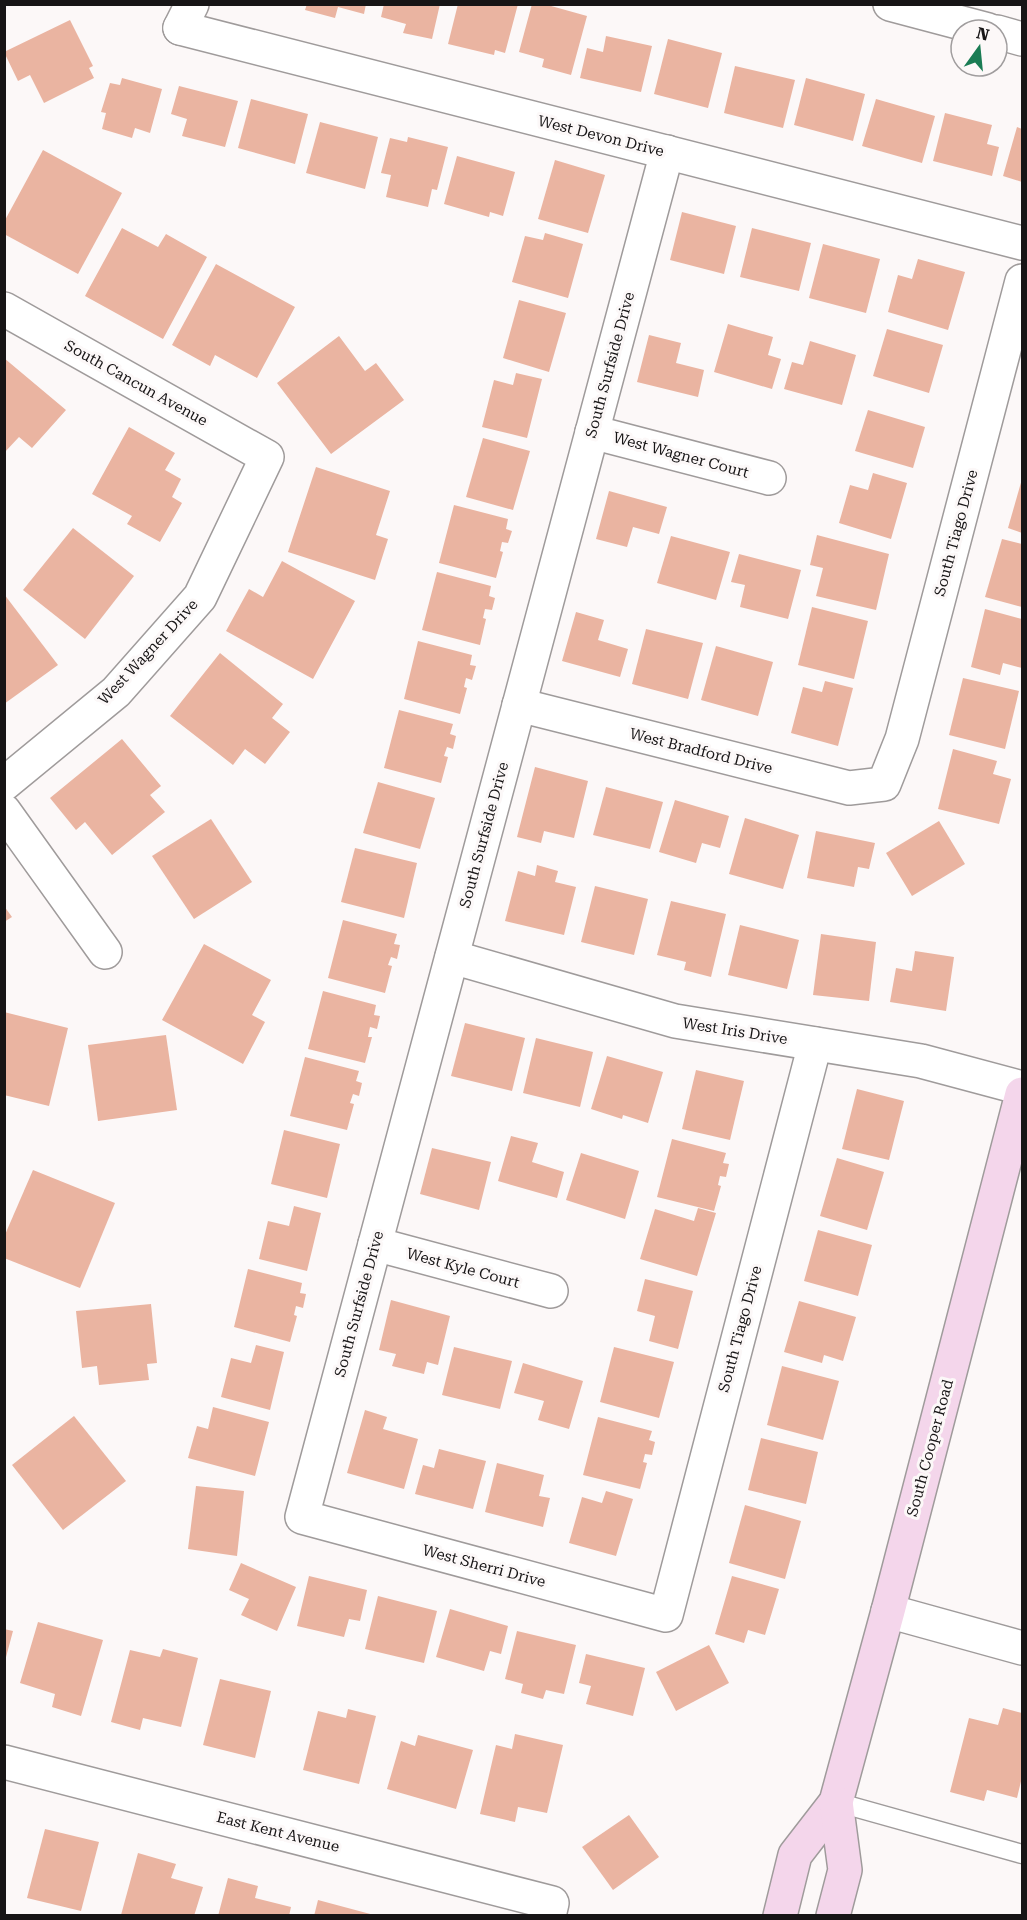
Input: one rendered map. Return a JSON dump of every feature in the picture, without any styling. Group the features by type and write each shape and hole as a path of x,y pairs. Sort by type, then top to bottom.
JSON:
{"main road":[{"name":"South Cooper Road","path":"780,1916 795,1855 836,1802 1023,1094"},
{"name":"South Cooper Road","path":"833,1916 845,1870 836,1802"}],"street":[{"path":"891,4 949,20"},
{"name":"West Devon Drive","path":"185,12 667,152 1023,243"},
{"name":"South Surfside Drive","path":"302,1517 667,152"},
{"name":"South Tiago Drive","path":"884,784 902,739 1023,281"},
{"name":"South Cancun Avenue","path":"4,309 267,457"},
{"name":"West Wagner Court","path":"592,432 769,478"},
{"name":"West Wagner Drive","path":"4,784 116,692 200,597 267,457"},
{"name":"West Bradford Drive","path":"519,705 849,788 884,784"},
{"path":"4,811 105,952"},
{"name":"West Iris Drive","path":"452,957 675,1021 921,1061 1023,1088"},
{"name":"South Tiago Drive","path":"666,1615 815,1044"},
{"name":"West Kyle Court","path":"375,1244 551,1291"},
{"name":"West Sherri Drive","path":"302,1517 666,1615"},
{"path":"888,1611 1023,1648"},
{"name":"East Kent Avenue","path":"4,1762 550,1909"}],"lane":[{"path":"836,1802 1023,1854"}],"building":[{"path":"307,4 366,4 364,14 338,7 335,18 305,10"},
{"path":"384,4 440,4 432,39 403,33 406,24 381,17"},
{"path":"458,4 518,4 505,53 495,50 494,55 448,44"},
{"path":"532,4 544,4 587,16 571,75 542,67 544,59 519,52"},
{"path":"70,20 93,66 89,68 94,78 44,103 30,75 18,81 4,52"},
{"path":"606,36 652,46 641,92 580,78 587,48 603,52"},
{"path":"668,39 722,53 708,108 654,94"},
{"path":"735,66 795,80 783,128 724,113"},
{"path":"122,78 162,89 150,133 135,128 132,138 102,129 106,113 101,112 110,83 120,85"},
{"path":"806,78 865,94 853,141 794,125"},
{"path":"179,86 238,101 225,147 182,136 187,119 171,114"},
{"path":"251,99 308,114 295,164 238,148"},
{"path":"876,99 935,116 922,163 862,146"},
{"path":"945,113 992,125 987,144 999,147 992,176 933,161"},
{"path":"320,122 378,137 365,189 306,173"},
{"path":"1017,127 1022,129 1022,182 1003,176"},
{"path":"408,137 448,147 437,190 432,189 428,207 386,197 391,175 381,173 390,138 407,142"},
{"path":"43,150 122,193 78,274 4,234 4,222"},
{"path":"457,156 515,172 503,216 490,212 489,217 444,204"},
{"path":"555,160 605,175 588,233 538,219"},
{"path":"682,212 736,226 724,274 670,260"},
{"path":"122,228 158,247 166,234 207,257 163,339 85,296"},
{"path":"752,228 811,243 799,291 740,277"},
{"path":"545,233 583,244 568,298 512,282 525,236 543,240"},
{"path":"823,244 880,259 866,313 809,298"},
{"path":"918,259 965,272 948,330 888,312 898,275 912,279"},
{"path":"216,264 295,307 257,378 215,355 210,366 172,345"},
{"path":"519,300 566,313 549,372 503,358"},
{"path":"728,324 773,337 768,355 781,359 772,389 714,372"},
{"path":"887,329 943,345 929,393 873,376"},
{"path":"649,335 681,343 676,363 704,370 698,397 637,382"},
{"path":"339,336 365,371 376,363 404,400 331,454 277,383"},
{"path":"810,341 856,355 842,405 784,389 792,362 803,365"},
{"path":"4,358 66,410 32,448 19,437 4,453"},
{"path":"516,373 542,379 527,438 482,427 494,380 513,385"},
{"path":"868,410 925,427 913,468 855,451"},
{"path":"129,427 175,453 165,470 181,479 172,497 182,503 160,542 127,524 132,516 92,494"},
{"path":"483,438 530,451 513,510 466,497"},
{"path":"316,467 390,491 376,535 388,539 375,580 288,552"},
{"path":"873,473 907,483 891,539 839,523 850,485 868,490"},
{"path":"1022,479 1022,533 1008,528"},
{"path":"609,491 667,507 659,534 633,527 627,547 596,539"},
{"path":"454,505 508,519 506,529 512,531 508,543 502,542 500,551 503,552 496,578 439,563"},
{"path":"73,528 134,576 85,639 23,590"},
{"path":"817,535 889,554 876,610 816,596 823,568 810,565"},
{"path":"671,536 730,552 716,600 657,583"},
{"path":"1002,539 1022,544 1022,607 985,597"},
{"path":"739,554 801,570 788,619 740,607 745,585 731,582"},
{"path":"282,561 355,601 313,679 226,631 249,589 263,597"},
{"path":"437,572 491,586 489,596 495,598 492,610 485,609 483,618 486,619 480,645 422,630"},
{"path":"4,594 58,665 4,704"},
{"path":"812,607 868,621 854,679 798,665"},
{"path":"985,609 1022,619 1022,668 1003,663 1000,675 971,667"},
{"path":"576,612 604,620 598,640 628,649 620,677 562,661"},
{"path":"646,629 703,643 688,699 632,684"},
{"path":"418,641 472,655 470,665 476,666 472,680 466,678 464,687 467,688 460,714 404,699"},
{"path":"716,646 773,662 758,716 701,700"},
{"path":"220,653 283,704 272,718 290,732 265,764 245,749 233,765 170,716"},
{"path":"963,678 1019,691 1005,749 949,735"},
{"path":"825,681 853,688 838,746 791,733 803,687 822,692"},
{"path":"399,710 453,724 450,734 456,736 453,749 447,747 444,756 448,757 441,783 384,768"},
{"path":"122,739 161,786 150,795 165,812 112,855 85,822 76,830 50,798"},
{"path":"953,749 997,761 993,774 1011,779 999,824 938,809"},
{"path":"535,767 588,781 574,838 544,831 541,843 517,837"},
{"path":"378,782 435,798 420,849 363,833"},
{"path":"606,787 663,802 650,849 593,835"},
{"path":"675,800 729,816 720,848 702,843 696,863 659,852"},
{"path":"745,818 799,835 783,889 729,874"},
{"path":"211,819 252,882 194,919 152,856"},
{"path":"939,821 965,864 912,896 886,853"},
{"path":"816,831 875,843 869,869 858,867 854,887 807,878"},
{"path":"355,848 417,863 404,918 341,902"},
{"path":"537,865 558,871 555,882 576,887 564,935 505,921 518,871 535,876"},
{"path":"595,886 648,899 634,955 581,942"},
{"path":"671,901 726,914 711,977 684,970 686,962 657,955"},
{"path":"4,906 12,917 4,922"},
{"path":"343,920 397,934 394,944 400,945 397,959 391,957 388,965 392,966 385,993 328,978"},
{"path":"740,925 799,940 787,989 728,975"},
{"path":"821,934 876,942 869,1001 813,995"},
{"path":"204,944 271,980 252,1015 265,1022 243,1064 162,1020"},
{"path":"915,951 954,957 946,1011 890,1002 896,968 912,971"},
{"path":"323,991 376,1005 374,1015 380,1016 377,1029 370,1027 368,1037 372,1037 365,1063 308,1049"},
{"path":"4,1012 68,1028 49,1106 4,1095"},
{"path":"465,1023 525,1038 512,1091 451,1076"},
{"path":"166,1035 177,1110 98,1121 88,1045"},
{"path":"536,1038 593,1052 580,1107 523,1093"},
{"path":"607,1056 663,1072 648,1123 623,1115 622,1119 591,1109"},
{"path":"305,1057 359,1071 356,1081 362,1083 359,1096 353,1094 350,1103 354,1104 347,1130 290,1116"},
{"path":"696,1070 744,1081 730,1140 682,1129"},
{"path":"857,1089 904,1101 889,1160 842,1149"},
{"path":"284,1130 340,1144 327,1198 271,1184"},
{"path":"511,1136 538,1143 532,1162 564,1172 557,1198 498,1181"},
{"path":"672,1139 726,1153 723,1163 729,1164 726,1177 720,1176 718,1185 721,1186 714,1211 657,1197"},
{"path":"432,1148 491,1162 479,1210 420,1194"},
{"path":"581,1153 639,1171 625,1219 566,1200"},
{"path":"837,1158 884,1172 867,1230 820,1216"},
{"path":"33,1170 115,1203 80,1288 4,1258 4,1237"},
{"path":"294,1206 321,1213 307,1271 259,1259 268,1221 289,1226"},
{"path":"698,1208 716,1213 697,1276 640,1259 655,1209 694,1221"},
{"path":"818,1230 872,1245 858,1296 804,1281"},
{"path":"248,1269 302,1283 300,1293 306,1294 303,1308 296,1306 294,1315 297,1316 290,1342 234,1327"},
{"path":"645,1279 693,1291 678,1349 649,1341 655,1316 637,1311"},
{"path":"391,1300 450,1316 438,1365 427,1362 424,1374 392,1366 396,1354 379,1350"},
{"path":"799,1301 856,1317 843,1361 824,1355 822,1363 784,1352"},
{"path":"151,1304 157,1363 147,1364 149,1380 99,1385 97,1366 82,1368 76,1311"},
{"path":"256,1345 284,1352 270,1410 221,1397 231,1358 251,1363"},
{"path":"454,1347 512,1361 500,1409 442,1395"},
{"path":"614,1347 674,1362 659,1418 600,1402"},
{"path":"523,1363 583,1381 569,1429 538,1420 544,1401 514,1393"},
{"path":"782,1366 839,1381 823,1440 767,1425"},
{"path":"213,1407 269,1422 255,1476 188,1458 197,1426 208,1429"},
{"path":"365,1410 387,1417 383,1429 418,1439 404,1489 347,1473"},
{"path":"74,1416 126,1481 63,1530 12,1465"},
{"path":"598,1417 652,1431 649,1440 655,1442 652,1455 645,1454 643,1462 647,1463 640,1489 583,1475"},
{"path":"761,1438 818,1452 806,1504 748,1490"},
{"path":"439,1449 486,1461 473,1509 415,1494 423,1465 434,1468"},
{"path":"497,1463 544,1475 539,1496 550,1498 543,1527 485,1512"},
{"path":"196,1486 244,1491 237,1556 188,1549"},
{"path":"606,1491 633,1499 616,1556 569,1543 582,1497 602,1503"},
{"path":"745,1505 801,1521 785,1579 729,1563"},
{"path":"241,1563 296,1587 277,1631 241,1615 249,1599 229,1590"},
{"path":"309,1576 367,1590 360,1621 349,1619 344,1637 297,1626"},
{"path":"732,1576 779,1589 765,1635 748,1630 744,1643 715,1634"},
{"path":"378,1596 437,1611 424,1663 365,1649"},
{"path":"450,1609 508,1626 501,1654 490,1651 484,1671 436,1657"},
{"path":"38,1622 103,1640 81,1716 52,1707 55,1694 20,1683"},
{"path":"4,1629 13,1631 5,1661 4,1661"},
{"path":"517,1631 576,1645 564,1694 546,1690 543,1699 521,1693 523,1684 505,1679"},
{"path":"709,1645 729,1683 676,1711 656,1672"},
{"path":"163,1649 198,1658 181,1727 143,1718 140,1730 111,1722 130,1650 160,1657"},
{"path":"586,1654 645,1668 633,1716 586,1704 591,1686 579,1683"},
{"path":"220,1679 271,1691 255,1758 203,1745"},
{"path":"1003,1708 1022,1713 1022,1777 1017,1798 987,1790 984,1801 950,1792 969,1718 998,1725"},
{"path":"348,1709 376,1716 359,1784 303,1770 318,1711 346,1718"},
{"path":"515,1734 563,1745 547,1813 518,1807 515,1822 480,1814 496,1745 512,1749"},
{"path":"418,1735 473,1750 456,1809 387,1789 401,1741 415,1746"},
{"path":"629,1815 659,1857 613,1890 582,1847"},
{"path":"45,1829 99,1842 81,1911 27,1898"},
{"path":"138,1853 176,1864 171,1878 203,1887 194,1916 121,1915"},
{"path":"228,1878 258,1886 255,1898 291,1907 289,1916 218,1916"},
{"path":"318,1900 374,1915 374,1916 314,1916"}]}
